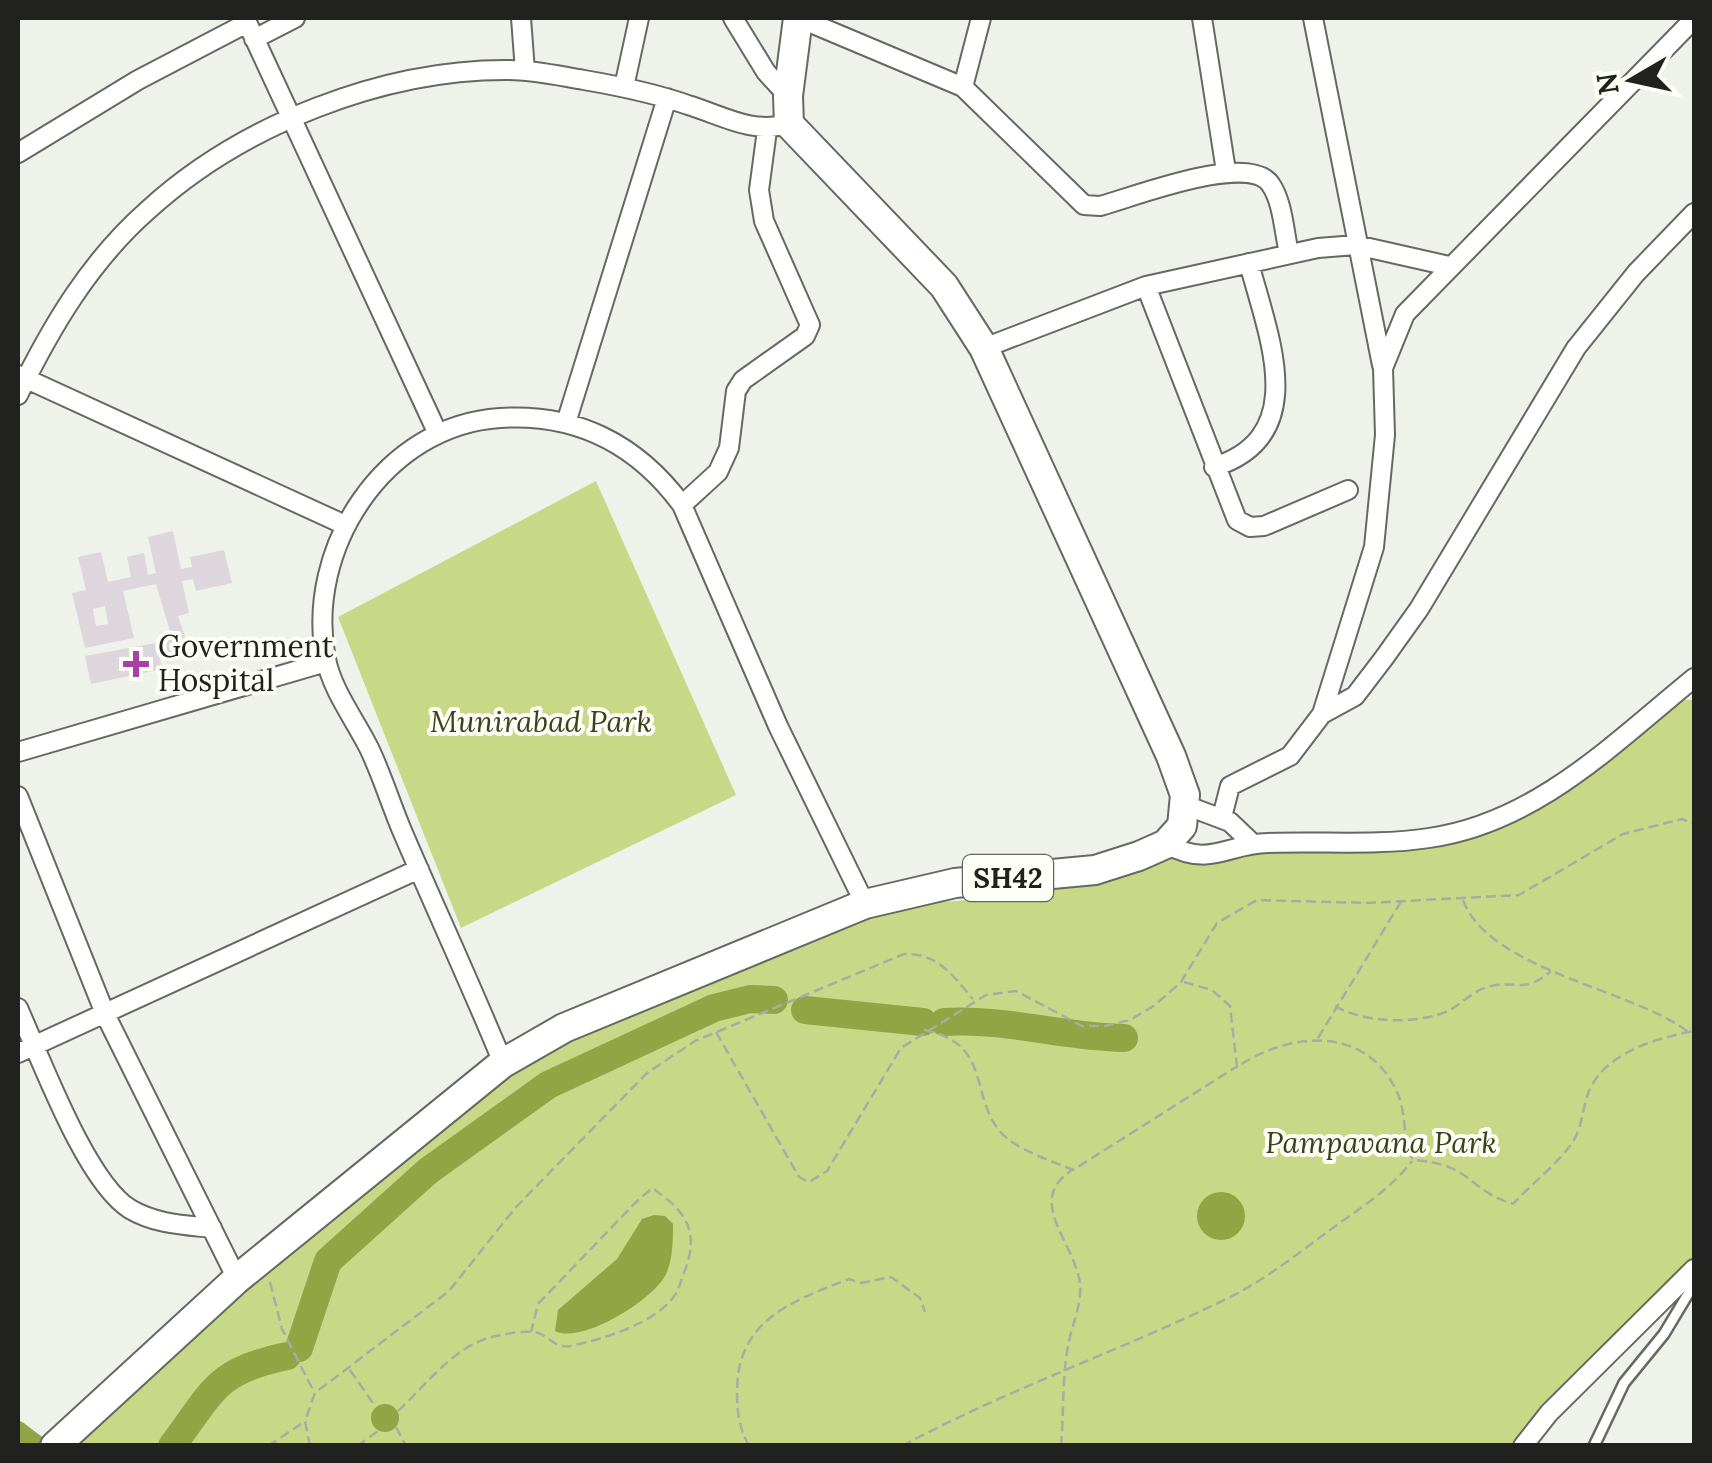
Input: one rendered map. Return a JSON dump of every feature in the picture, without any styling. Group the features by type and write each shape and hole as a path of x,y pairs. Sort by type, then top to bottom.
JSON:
{"main road":[{"path":"798,18 788,96 778,127 944,286 984,348 1171,756 1185,805 1182,826 1166,844"},
{"name":"SH42","path":"61,1440 264,1256 503,1063 564,1028 865,904 955,883 1095,870 1166,844"}],"street":[{"path":"18,153 138,80 249,26 295,18"},
{"path":"522,18 525,72"},
{"path":"624,87 639,18"},
{"path":"733,18 758,60 788,96"},
{"path":"798,18 963,86 1084,205 1100,206 1226,171 1258,173 1272,186 1289,253"},
{"path":"963,86 981,18"},
{"path":"1202,18 1226,171"},
{"path":"1222,817 1230,786 1290,756 1322,714 1374,547 1385,435 1383,368 1314,18"},
{"path":"1383,368 1405,314 1694,18"},
{"path":"249,26 438,434"},
{"path":"345,525 20,383 75,292 147,210 227,152 294,119 412,80 463,72 525,72 624,87 778,127 759,190 764,222 810,324 805,336 743,380 736,391 729,448 718,472 682,505"},
{"path":"566,423 667,98"},
{"path":"1322,714 1355,696 1384,658 1419,609 1576,348 1636,273 1694,213"},
{"path":"984,348 1146,286 1289,253 1356,245 1406,253 1448,266"},
{"path":"1214,467 1249,452 1272,420 1273,357 1249,262"},
{"path":"1146,286 1228,504 1238,520 1250,526 1264,526 1348,490"},
{"path":"503,1063 369,749 326,662 324,608 345,525 384,470 438,434 473,420 566,423 620,442 667,484 682,505 778,726 865,904"},
{"path":"18,752 326,662"},
{"path":"1166,844 1200,856 1218,856 1252,843 1429,838 1507,817 1541,800 1694,678"},
{"path":"1669,699 1694,700"},
{"path":"18,796 106,1016 238,1278"},
{"path":"1185,805 1222,817 1252,843"},
{"path":"26,1049 106,1016 420,869"},
{"path":"18,1008 26,1049 104,1187 131,1210 151,1219 212,1228"},
{"path":"1524,1446 1549,1414 1694,1269"}],"lane":[{"path":"1594,1446 1624,1384 1664,1334 1694,1284"}],"path":[{"path":"716,1032 798,1177 808,1182 827,1172 878,1092 888,1064 924,1030 974,1001 1016,991 1082,1026 1105,1026 1142,1012 1181,982 1217,923 1257,900 1366,903 1404,898 1463,900 1519,895 1641,827 1682,819 1694,824"},
{"path":"1317,1039 1404,898"},
{"path":"1463,900 1468,913 1490,935 1524,958 1666,1015 1688,1032"},
{"path":"310,1446 305,1422 315,1392 449,1291 516,1207 647,1073 671,1054 904,954 922,954 938,960 974,1001"},
{"path":"1335,1006 1353,1017 1436,1014 1486,988 1535,986 1553,970"},
{"path":"1181,982 1212,990 1230,1006 1238,1066"},
{"path":"924,1030 951,1037 963,1050 1001,1132 1072,1170"},
{"path":"1414,1160 1454,1166 1493,1198 1512,1204 1557,1166 1582,1122 1590,1091 1602,1071 1624,1053 1694,1031"},
{"path":"1061,1446 1065,1368 1081,1292 1072,1255 1052,1217 1050,1194 1055,1181 1264,1048 1317,1039 1335,1040 1356,1052 1392,1082 1400,1097 1414,1160"},
{"path":"902,1446 1065,1368 1152,1336 1268,1275 1388,1186 1414,1160"},
{"path":"398,1411 464,1350 487,1338 531,1332 564,1348 574,1346 634,1324 672,1299 692,1254 687,1218 680,1207 652,1188 538,1304 531,1332"},
{"path":"264,1256 282,1328 315,1392"},
{"path":"749,1446 738,1419 737,1388 740,1353 757,1326 849,1279 861,1283 891,1278 920,1298 925,1312"},
{"path":"349,1368 375,1406"},
{"path":"268,1446 305,1422"},
{"path":"396,1428 406,1446"},
{"path":"357,1446 378,1431"}],"green space":[{"name":"Munirabad Park","path":"596,481 736,795 461,928 338,617"},
{"name":"Pampavana Park","path":"1669,699 1694,700 1694,1269 1515,1445 55,1446 503,1063 865,904 957,901 1107,883 1183,853 1390,840 1507,817"}],"shaded area":[{"path":"1221,1192 1238,1199 1245,1216 1238,1233 1221,1240 1204,1233 1197,1216 1204,1199"},
{"path":"665,1216 673,1224 670,1260 660,1283 634,1306 600,1325 567,1334 555,1331 558,1310 617,1259 642,1219"},
{"path":"385,1404 395,1408 399,1418 395,1428 385,1432 375,1428 371,1418 375,1408"}],"building":[{"path":"173,531 181,569 192,567 190,557 224,550 232,583 196,591 193,579 182,581 189,613 178,616 192,657 167,663 165,654 159,655 162,669 91,684 85,656 161,642 161,637 171,635 156,584 123,591 134,638 85,648 72,593 86,590 78,557 101,552 108,582 131,577 127,557 144,553 148,575 156,573 148,537","holes":["105,606 108,624 96,626 93,609"]}],"waterway":[{"path":"299,1348 328,1261 428,1171 548,1085 714,1008 750,999 774,1000"},
{"path":"805,1010 923,1022"},
{"path":"944,1022 1124,1038"},
{"path":"172,1446 208,1397 230,1376 287,1356"},
{"path":"18,1430 39,1446"}],"place":[{"name":"Government Hospital","path":"136,664"}]}
